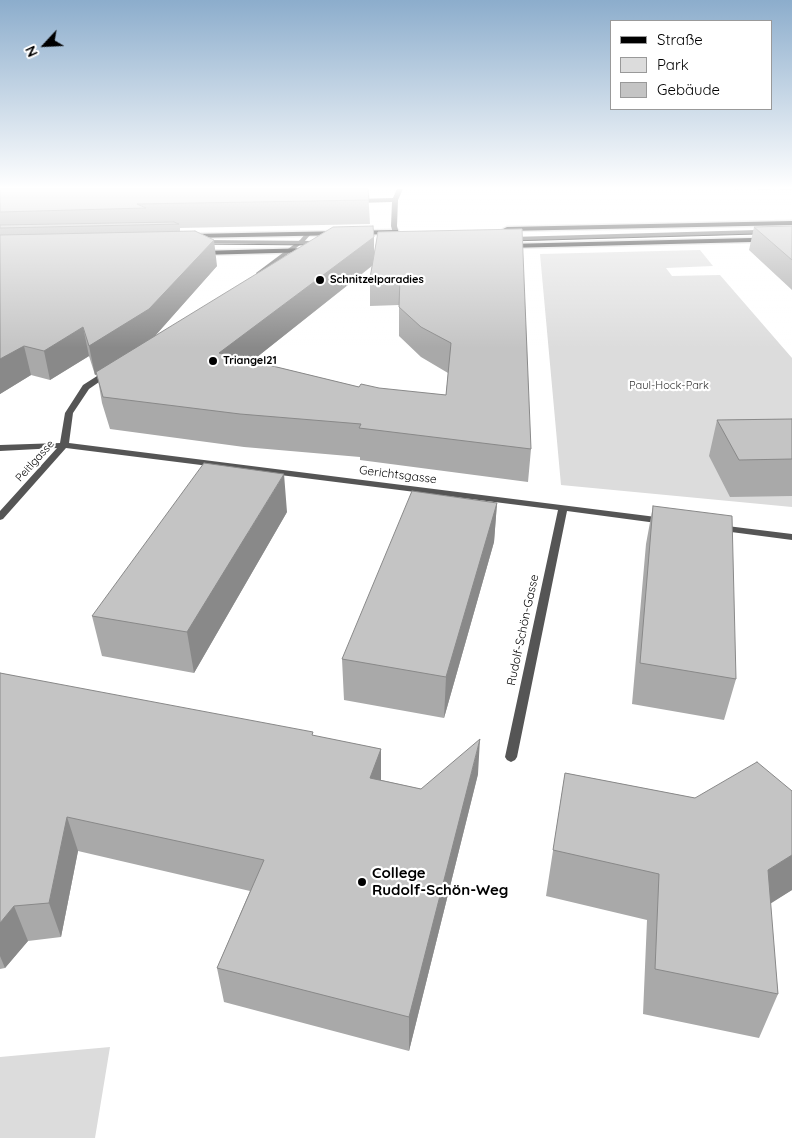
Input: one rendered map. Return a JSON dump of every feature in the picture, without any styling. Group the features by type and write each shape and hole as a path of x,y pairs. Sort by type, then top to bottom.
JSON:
{"main road":[{"path":"500,243 565,242"},
{"path":"389,245 407,244"},
{"path":"193,253 290,251 325,247"}],"street":[{"path":"273,242 299,243 325,247"},
{"path":"500,243 522,242"},
{"path":"251,279 299,243"},
{"name":"Peitlgasse","path":"0,517 64,444 69,413 86,388 111,371"},
{"name":"Gerichtsgasse","path":"0,448 64,444 676,522"},
{"name":"Rudolf-Schön-Gasse","path":"512,757 563,508"},
{"path":"705,526 792,537"}],"green space":[{"name":"Paul-Hock-Park","path":"700,250 713,266 666,268 672,276 720,275 792,358 792,507 561,485 540,254"},
{"path":"110,1047 95,1138 0,1138 0,1057"}],"building":[{"path":"0,242 212,242 149,309 89,346 83,327 44,351 24,346 0,359"},
{"path":"308,242 367,242 219,353 359,387 361,384 379,388 446,395 451,343 421,327 399,307 400,277 370,278 376,242 523,242 531,449 359,428 361,424 240,414 103,397 96,372"},
{"path":"771,242 792,242 792,260"},
{"path":"792,419 792,459 739,460 717,420"},
{"path":"204,463 284,474 187,632 92,616"},
{"path":"412,491 497,503 446,677 342,659"},
{"path":"653,506 732,516 736,679 640,663"},
{"name":"College Rudolf-Schön-Weg","path":"0,673 313,732 312,735 381,749 370,778 421,789 480,739 409,1017 217,968 264,860 67,817 49,903 14,906 0,923"},
{"path":"757,762 792,791 792,855 768,870 778,994 655,969 659,874 553,850 565,773 695,798"}],"tram line":[{"path":"200,244 317,245"}],"place":[{"name":"Schnitzelparadies","path":"320,280"},
{"name":"Triangel21","path":"213,361"},
{"name":"College Rudolf-Schön-Weg","path":"362,882"}]}
